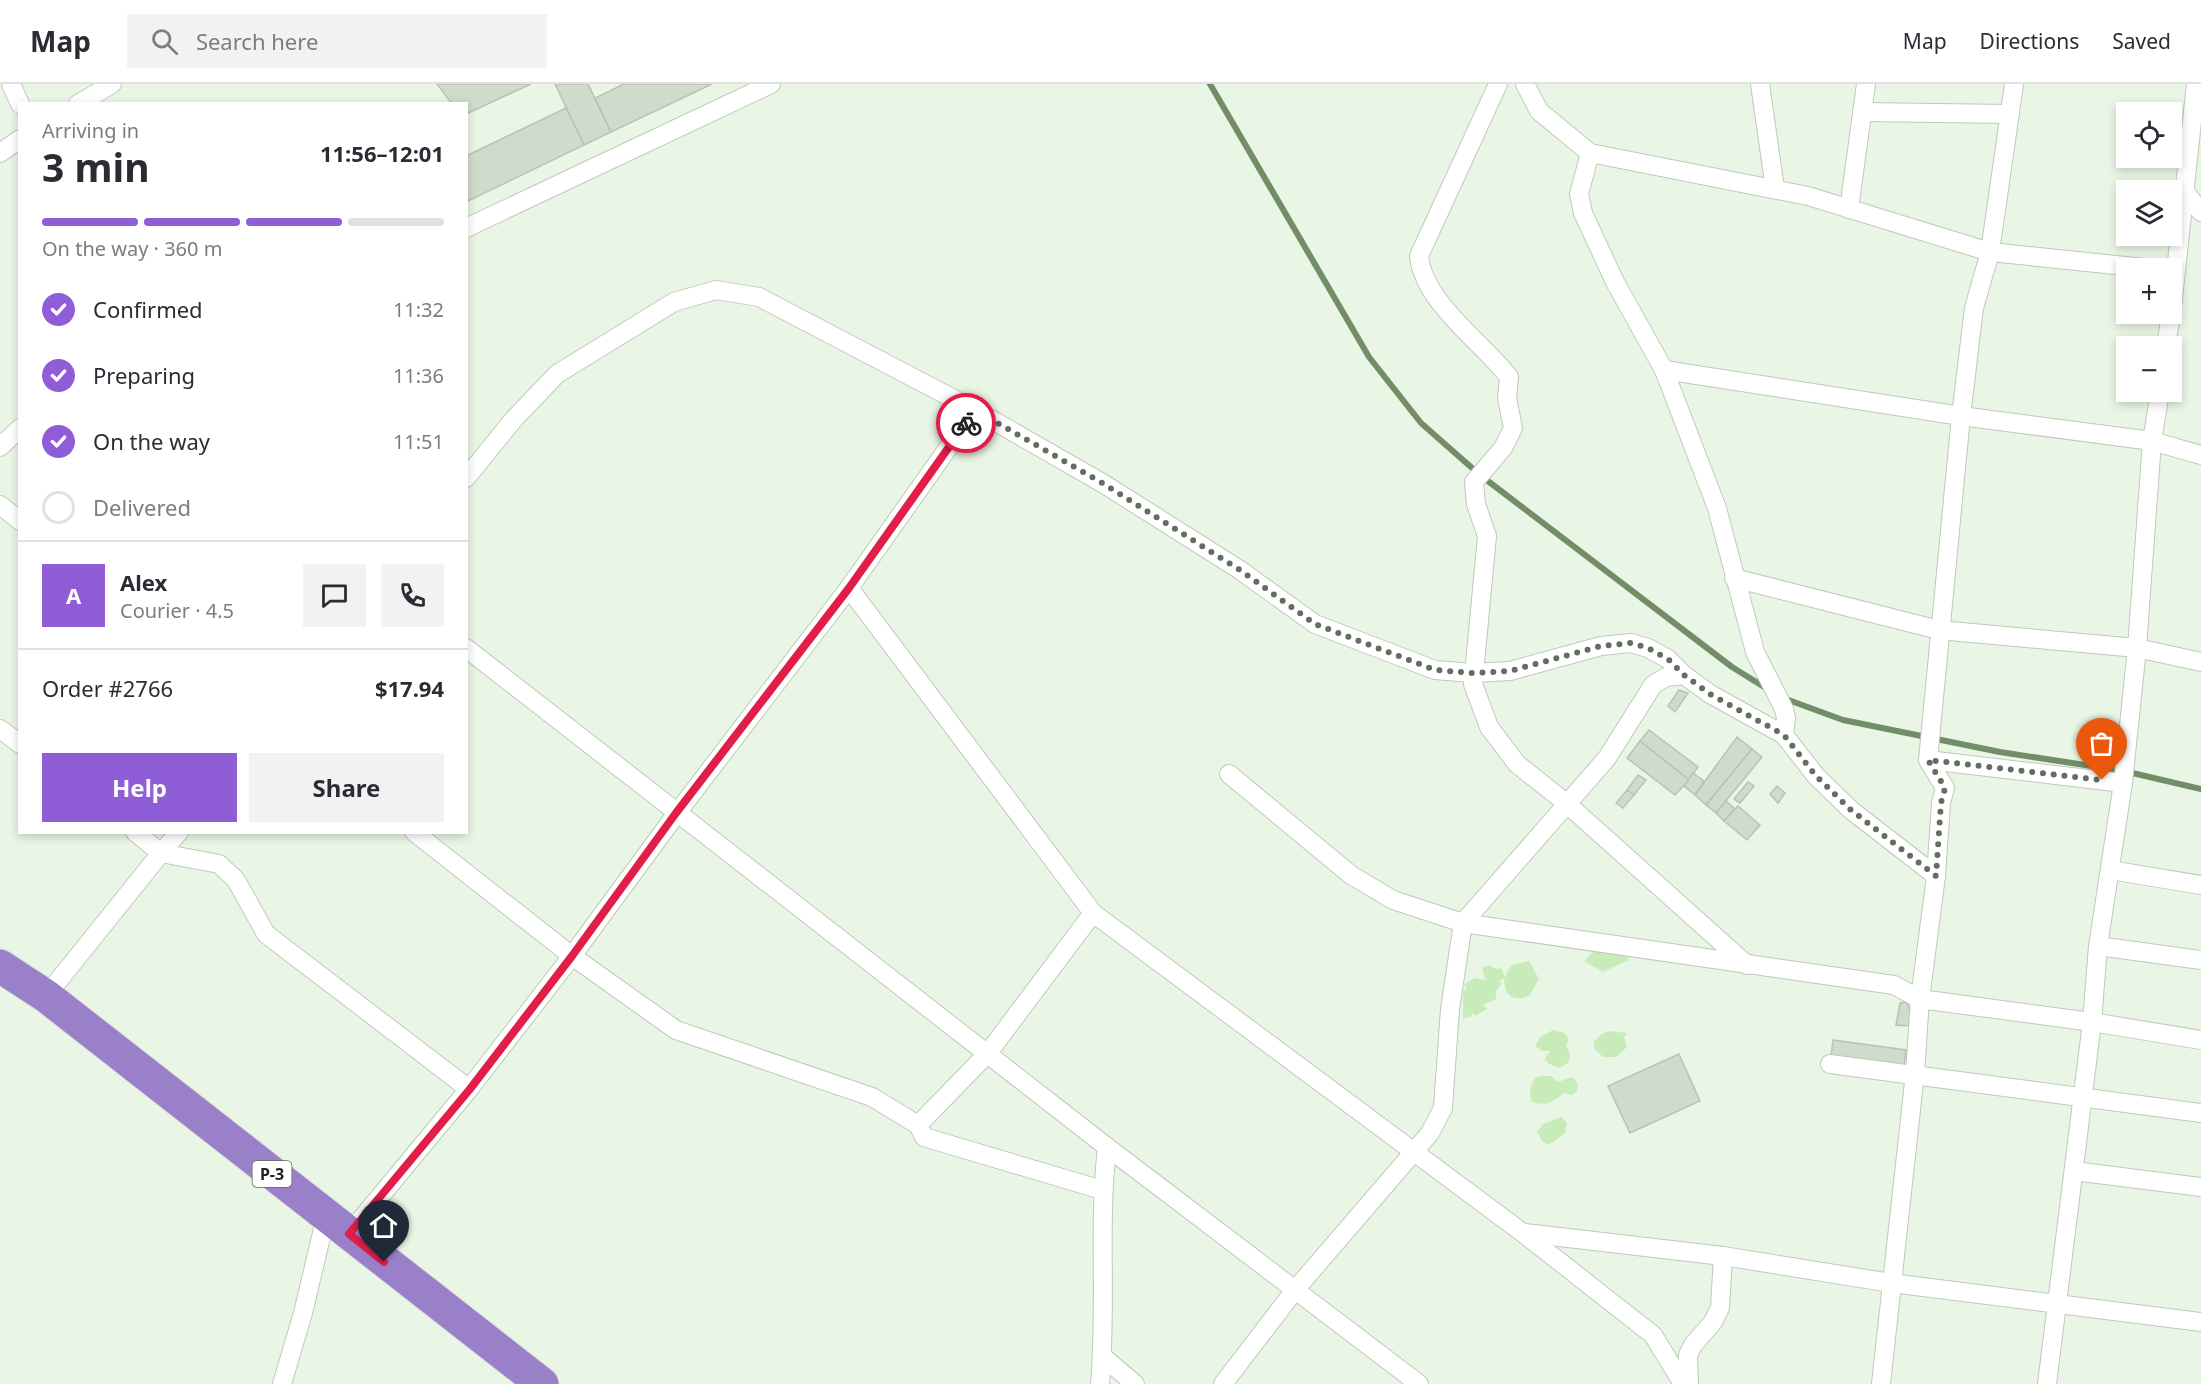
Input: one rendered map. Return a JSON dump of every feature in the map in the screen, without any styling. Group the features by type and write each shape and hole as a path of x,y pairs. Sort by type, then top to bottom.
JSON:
{"highway":[{"name":"P-3","path":"1,966 46,996 542,1384"}],"street":[{"path":"11,84 19,102"},
{"path":"81,102 112,84"},
{"path":"468,227 771,84"},
{"path":"1498,84 1419,256 1420,273 1459,326 1493,356 1509,377 1507,398 1513,428 1503,448 1474,482 1476,504 1487,536 1479,642 1473,684 1489,727 1518,764 1566,803 1748,965"},
{"path":"1525,84 1539,111 1590,153 1775,189 1990,252 2116,265"},
{"path":"1760,84 1775,189"},
{"path":"1849,209 1866,84"},
{"path":"1881,1384 1916,1074 1920,999 1936,876 1941,803 1945,788 1928,760 1939,630 1974,308 1990,252 2014,84"},
{"path":"2177,258 2196,84"},
{"path":"1863,112 2010,114"},
{"path":"0,153 18,140"},
{"path":"1590,153 1579,194 1582,213 1615,282 1664,370 1717,508 1755,652 1784,709 1786,718 1784,735"},
{"path":"2185,192 2201,212"},
{"path":"468,476 514,419 557,374 674,302 716,290 759,297 975,410 1133,502 1240,570 1315,624 1435,670 1473,673 1510,671 1601,646 1631,643 1648,648 1668,659 1684,675 1710,694 1784,735 1816,776 1851,810 1936,876"},
{"path":"1664,370 1961,416 2152,441 2201,455"},
{"path":"2047,1384 2092,1022 2098,946 2123,783 2138,648 2152,441 2158,402"},
{"path":"282,1384 303,1313 338,1225 470,1089 572,956 676,813 849,588 975,410"},
{"path":"0,447 18,430"},
{"path":"0,505 18,519"},
{"path":"1734,578 1939,630 2138,648 2201,662"},
{"path":"849,588 1093,913 1523,1233 1653,1335 1683,1384"},
{"path":"468,650 1107,1147 1419,1384"},
{"path":"1223,1384 1294,1290 1430,1133 1443,1108 1450,1009 1463,923 1607,758 1653,685 1666,677 1684,675"},
{"path":"0,729 18,742"},
{"path":"1928,760 2123,783"},
{"path":"1229,774 1351,875 1393,900 1463,923 1894,985 1920,999 2092,1022 2201,1040"},
{"path":"137,834 161,853 219,864 236,880 266,934 470,1089"},
{"path":"46,996 177,834"},
{"path":"417,834 572,956 676,1030 872,1097 918,1125 924,1137 939,1143 991,1155 1102,1190"},
{"path":"2110,870 2201,885"},
{"path":"918,1125 988,1053 1093,913"},
{"path":"2098,946 2201,960"},
{"path":"1830,1064 2201,1113"},
{"path":"1100,1384 1102,1190 1107,1147"},
{"path":"2074,1171 2201,1187"},
{"path":"1523,1233 1723,1256 1891,1282 2201,1322"},
{"path":"1689,1384 1688,1355 1693,1345 1713,1322 1720,1308 1723,1256"},
{"path":"1102,1356 1135,1384"}],"green space":[{"path":"1594,951 1626,953 1629,960 1603,972 1584,961"},
{"path":"1529,961 1539,979 1529,996 1518,998 1510,996 1504,979 1500,980 1501,985 1496,991 1496,999 1483,1005 1487,1009 1475,1016 1472,1012 1471,1017 1463,1018 1463,990 1467,989 1464,984 1475,978 1485,980 1482,966 1501,968 1505,977 1511,965"},
{"path":"1553,1030 1565,1033 1569,1040 1566,1045 1570,1054 1569,1062 1560,1068 1549,1064 1545,1059 1550,1051 1542,1051 1535,1046 1540,1037"},
{"path":"1609,1031 1627,1033 1624,1038 1627,1047 1616,1057 1603,1057 1594,1048 1594,1042 1600,1035"},
{"path":"1551,1076 1558,1082 1572,1077 1578,1084 1577,1091 1572,1095 1564,1093 1549,1103 1540,1104 1531,1101 1530,1089 1535,1078"},
{"path":"1561,1117 1567,1123 1565,1133 1549,1145 1543,1142 1537,1132 1543,1124"}],"building":[{"path":"437,84 531,84 468,113 468,102 450,102"},
{"path":"555,84 588,84 611,132 584,145"},
{"path":"624,84 712,84 611,132 595,98"},
{"path":"566,108 584,145 468,201 468,155"},
{"path":"1679,690 1688,693 1675,712 1668,706"},
{"path":"1649,730 1698,767 1689,780 1640,741"},
{"path":"1737,737 1752,749 1706,805 1695,795"},
{"path":"1640,741 1689,780 1675,795 1627,758"},
{"path":"1752,749 1762,757 1716,813 1706,805"},
{"path":"1693,773 1704,781 1695,795 1684,786"},
{"path":"1638,775 1646,780 1634,795 1627,790"},
{"path":"1748,782 1754,786 1740,803 1734,799"},
{"path":"1777,786 1785,793 1778,803 1770,794"},
{"path":"1627,790 1634,795 1623,808 1616,803"},
{"path":"1726,801 1735,809 1724,821 1716,813"},
{"path":"1738,806 1760,825 1747,840 1724,821"},
{"path":"1906,1002 1910,1010 1910,1026 1896,1025 1900,1003"},
{"path":"1833,1040 1906,1050 1904,1066 1831,1056"},
{"path":"1679,1054 1700,1101 1630,1133 1608,1086"}],"waterway":[{"path":"1210,84 1369,357 1421,423 1480,475 1732,667 1769,690"},
{"path":"1783,698 1843,720 2000,752 2124,771 2201,789"}],"way so far":[{"path":"966,423 975,410 1104,484 1240,570 1315,624 1435,670 1473,673 1510,671 1601,646 1631,643 1648,648 1668,659 1684,675 1710,694 1784,735 1816,776 1851,810 1936,876 1941,803 1945,788 1928,760 2102,780"}],"route":[{"path":"384,1262 349,1234 470,1089 572,956 676,813 849,588 966,423"}]}
